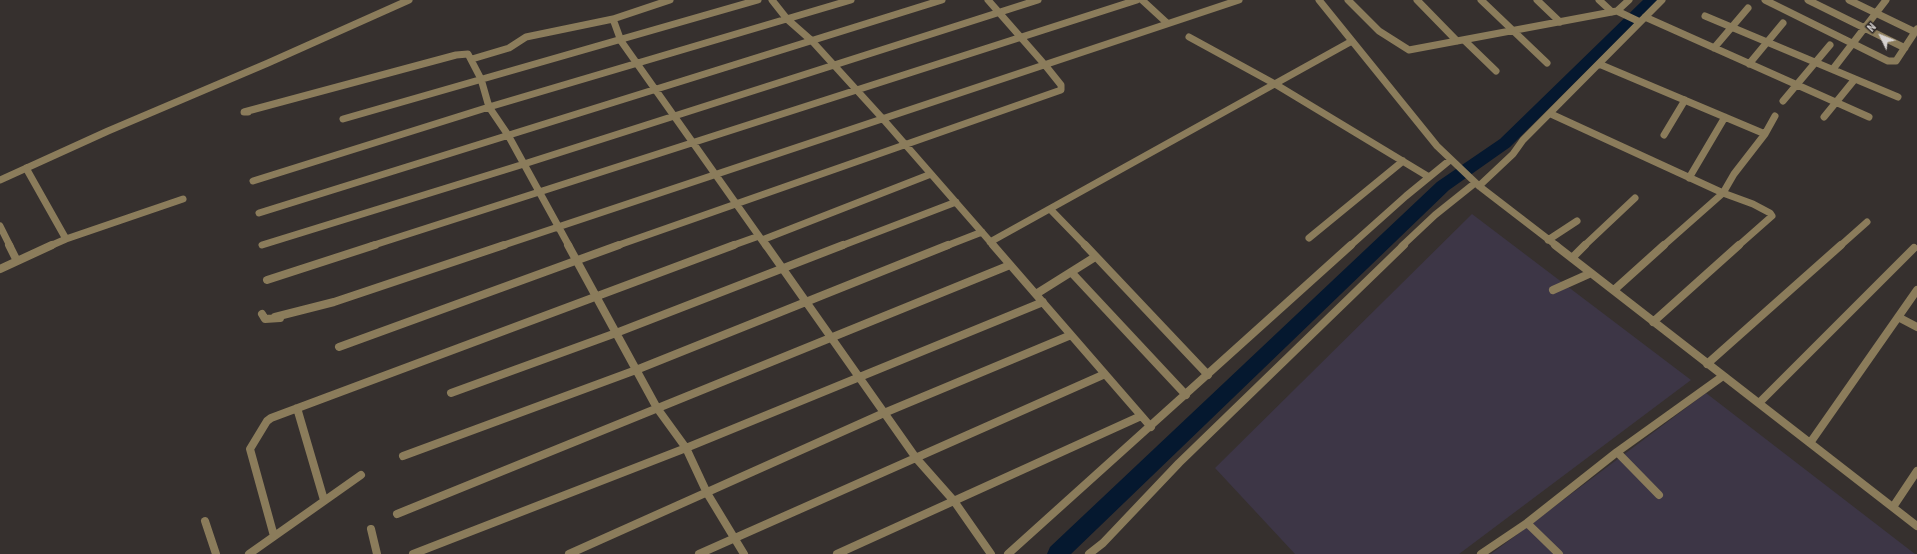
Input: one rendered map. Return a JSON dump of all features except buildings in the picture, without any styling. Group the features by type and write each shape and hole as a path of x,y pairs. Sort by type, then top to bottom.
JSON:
{"street":[{"path":"0,180 409,0"},
{"path":"472,59 509,48 526,37 613,19 670,0"},
{"path":"343,119 481,78 621,40 758,0"},
{"path":"772,0 787,19 812,40 883,119 1151,427"},
{"path":"253,181 489,107 851,0"},
{"path":"258,213 942,0"},
{"path":"339,347 736,203 1061,90 1061,85 1045,65 988,0"},
{"path":"262,245 524,164 1038,0"},
{"path":"267,280 1137,0"},
{"path":"1142,0 1167,23"},
{"path":"262,314 265,319 271,320 334,302 1239,0"},
{"path":"1319,0 1437,146 1475,182 1917,526"},
{"path":"1348,0 1379,31 1409,50 1617,12 1629,0"},
{"path":"1417,0 1496,71"},
{"path":"1481,0 1512,31 1548,63"},
{"path":"1537,0 1560,22"},
{"path":"1599,0 1617,12 1714,48 1869,117"},
{"path":"1089,554 1103,543 1179,463 1435,216 1475,182 1508,158 1523,140 1551,114 1640,20 1662,0"},
{"path":"1765,0 1888,61 1896,61 1916,31 1849,0"},
{"path":"1808,0 1905,48"},
{"path":"1833,69 1866,29 1886,0"},
{"path":"1714,48 1748,8"},
{"path":"1706,16 1898,97"},
{"path":"613,19 621,40 655,89 916,458 954,501 987,553"},
{"path":"1749,64 1783,23"},
{"path":"1189,37 1275,84 1429,177"},
{"path":"990,242 1352,41"},
{"path":"1783,101 1830,45"},
{"path":"248,112 244,112 456,55 468,54 481,78 489,107 508,135 657,408 686,448 707,493 744,554"},
{"path":"1599,64 1765,134"},
{"path":"1824,117 1855,79"},
{"path":"1664,134 1685,100"},
{"path":"1551,114 1689,178 1753,204 1769,212 1772,216 1653,322"},
{"path":"1614,290 1723,193 1734,174 1765,134 1775,116"},
{"path":"1689,178 1725,117"},
{"path":"1309,238 1403,161"},
{"path":"1008,554 1151,427 1406,196 1429,177 1453,162"},
{"path":"26,168 66,239"},
{"path":"274,536 250,449 267,421 297,408 596,296 760,238 931,174"},
{"path":"1572,258 1635,198"},
{"path":"0,269 66,239 184,199"},
{"path":"451,393 616,333 956,202"},
{"path":"1050,209 1208,375"},
{"path":"1548,240 1577,221"},
{"path":"1707,364 1868,222"},
{"path":"0,226 17,261"},
{"path":"403,456 636,370 982,232"},
{"path":"1759,403 1914,248"},
{"path":"1036,294 1095,257"},
{"path":"397,514 1010,265"},
{"path":"1071,272 1186,395"},
{"path":"1554,290 1591,273"},
{"path":"1810,443 1917,290"},
{"path":"413,554 686,448 1043,302"},
{"path":"1898,317 1917,327"},
{"path":"569,554 884,413 1071,335"},
{"path":"699,554 1105,374"},
{"path":"1481,554 1527,523 1617,452 1723,376"},
{"path":"297,408 324,500"},
{"path":"837,554 1141,416"},
{"path":"1617,452 1659,495"},
{"path":"1893,507 1917,471"},
{"path":"249,554 361,475"},
{"path":"205,521 216,554"},
{"path":"1527,523 1559,554"},
{"path":"371,529 377,554"}],"shaded area":[{"path":"1472,214 1691,380 1459,554 1295,554 1215,468"},
{"path":"1706,393 1915,554 1491,554"}],"waterway":[{"path":"1057,554 1443,186 1505,143 1651,0"}]}
